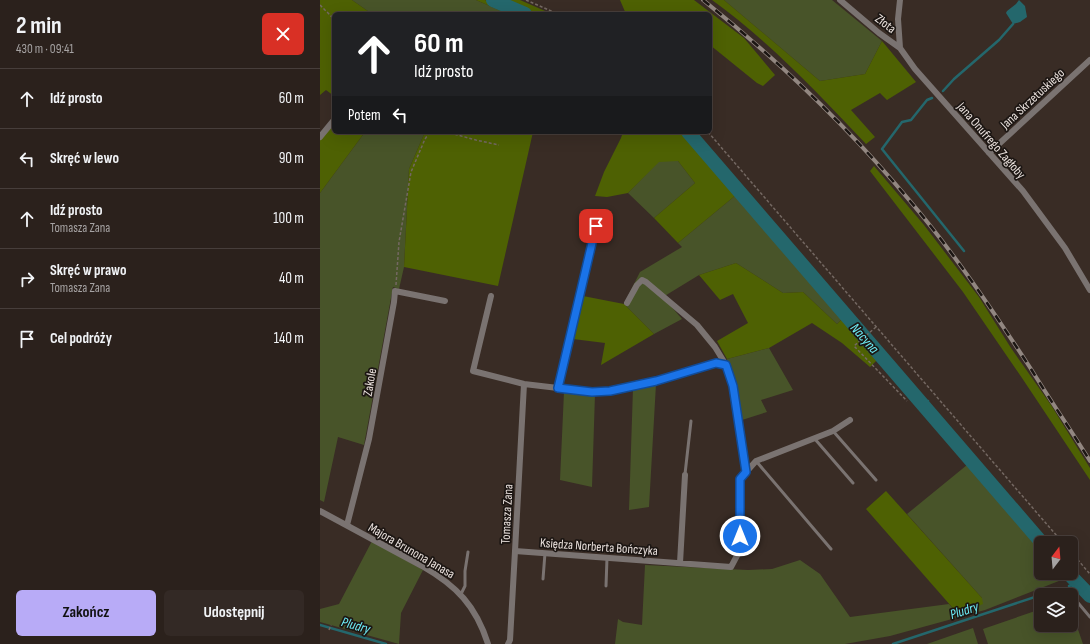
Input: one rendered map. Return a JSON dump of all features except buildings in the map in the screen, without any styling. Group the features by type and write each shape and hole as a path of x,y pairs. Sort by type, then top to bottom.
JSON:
{"street":[{"name":"Złota","path":"840,0 879,33 900,48"},
{"path":"900,0 898,19 900,48"},
{"name":"Jana Onufrego Zagłoby","path":"900,48 915,69 1022,191 1065,248 1090,290"},
{"name":"Jana Skrzetuskiego","path":"989,153 1090,60"},
{"path":"320,136 332,122"},
{"path":"558,388 596,226"},
{"path":"627,303 637,285 642,280 697,325 715,347 726,365 733,386 746,472"},
{"path":"395,291 445,301"},
{"name":"Zakole","path":"346,525 369,439 395,291"},
{"path":"491,296 473,371 524,384 592,392 610,391 656,381 716,363 726,365"},
{"name":"Tomasza Zana","path":"508,644 510,640 524,384"},
{"name":"Księdza Norberta Bończyka","path":"515,551 731,567 740,550 740,479 756,461 832,431 850,420"},
{"path":"680,563 685,475"},
{"name":"Majora Brunona Janasa","path":"320,511 435,573 461,594 470,605 484,631 488,644"}],"lane":[{"path":"685,475 691,420"},
{"path":"832,431 876,480"},
{"path":"814,438 853,483"},
{"path":"756,461 831,549"},
{"path":"461,594 465,586 465,571 468,552"},
{"path":"543,579 545,553"},
{"path":"606,586 607,558"},
{"path":"1078,603 1090,617"}],"path":[{"path":"526,0 553,12"},
{"path":"320,5 332,17"},
{"path":"395,291 399,242 411,172 429,134"},
{"path":"454,134 499,145"},
{"path":"710,134 1057,536"},
{"path":"876,327 854,346 906,400"},
{"path":"1078,560 1090,574"},
{"path":"329,630 331,625"}],"green space":[{"path":"320,0 352,0 369,12 332,12 332,94 326,90 320,95"},
{"path":"352,0 476,0 503,12 369,12"},
{"path":"476,0 485,0 512,12 503,12"},
{"path":"500,0 520,0 547,12 527,12"},
{"path":"620,0 694,0 710,12 625,12"},
{"path":"712,0 724,0 820,81 865,74 882,41 916,82 887,100 880,93 851,110 875,137 866,144 773,50"},
{"path":"724,0 832,0 882,41 865,74 820,81"},
{"path":"712,14 744,38 775,75 763,86 757,83 712,47"},
{"path":"332,126 332,134 364,134 320,193 320,140"},
{"path":"364,134 424,134 409,169 404,267 399,289 393,287 364,445 338,437 324,502 320,500 320,193"},
{"path":"424,134 533,134 498,286 404,267 409,169"},
{"path":"622,134 686,134 736,195 678,243 654,218 695,183 678,161 659,162 628,193 607,197 595,196 604,172"},
{"path":"659,161 678,161 695,183 654,218 628,193"},
{"path":"874,166 924,225 979,297 1011,348 1051,405 1090,468 1090,480 963,292 870,171"},
{"path":"736,195 842,319 837,324 803,292 783,293 736,263 699,275 663,297 682,319 654,334 624,304 640,272 682,247 678,243"},
{"path":"736,263 783,293 803,292 837,324 842,319 877,360 870,367 842,343 812,323 769,348 727,359 717,341 748,323 733,294 720,300 699,275"},
{"path":"583,296 624,304 654,334 601,365 605,343 573,339"},
{"path":"769,348 793,390 761,400 767,412 742,420 727,359"},
{"path":"656,384 649,507 629,510 633,388"},
{"path":"564,392 595,394 592,487 560,480"},
{"path":"967,465 1034,543 1034,580 1061,580 1041,588 1034,588 1034,591 985,610 890,636 845,644 615,644 618,619 623,622 642,625 645,565 748,570 772,569 800,560 820,574 850,617 949,604 958,614 982,598 907,514"},
{"path":"886,491 982,598 983,604 958,614 866,509"},
{"path":"372,541 423,570 401,613 399,644 320,622 320,609 339,604"},
{"path":"1034,611 1034,632 1078,632 1078,629 1083,644 988,644 983,629"},
{"path":"973,628 978,644 927,644"}],"water":[{"path":"1019,0 1025,6 1027,17 1020,22 1013,24 1006,13"}],"waterway":[{"name":"Nacyna","path":"493,0 520,12"},
{"path":"943,91 954,79 999,40 1013,24"},
{"path":"932,98 927,100 911,120 902,122 882,149 964,251"},
{"name":"Nacyna","path":"690,134 1036,536"},
{"name":"Nacyna","path":"926,408 928,401"},
{"name":"Pludry","path":"1075,580 1090,596"},
{"name":"Pludry","path":"1069,586 1077,583"},
{"name":"Pludry","path":"893,644 1034,597"},
{"name":"Pludry","path":"320,625 386,644"}],"railway":[{"path":"703,0 758,46 811,95 862,147 927,221 988,304 1090,461"}],"route":[{"path":"596,226 558,388 592,392 610,391 656,381 716,363 726,365 733,386 746,472 740,479 740,536"}]}
